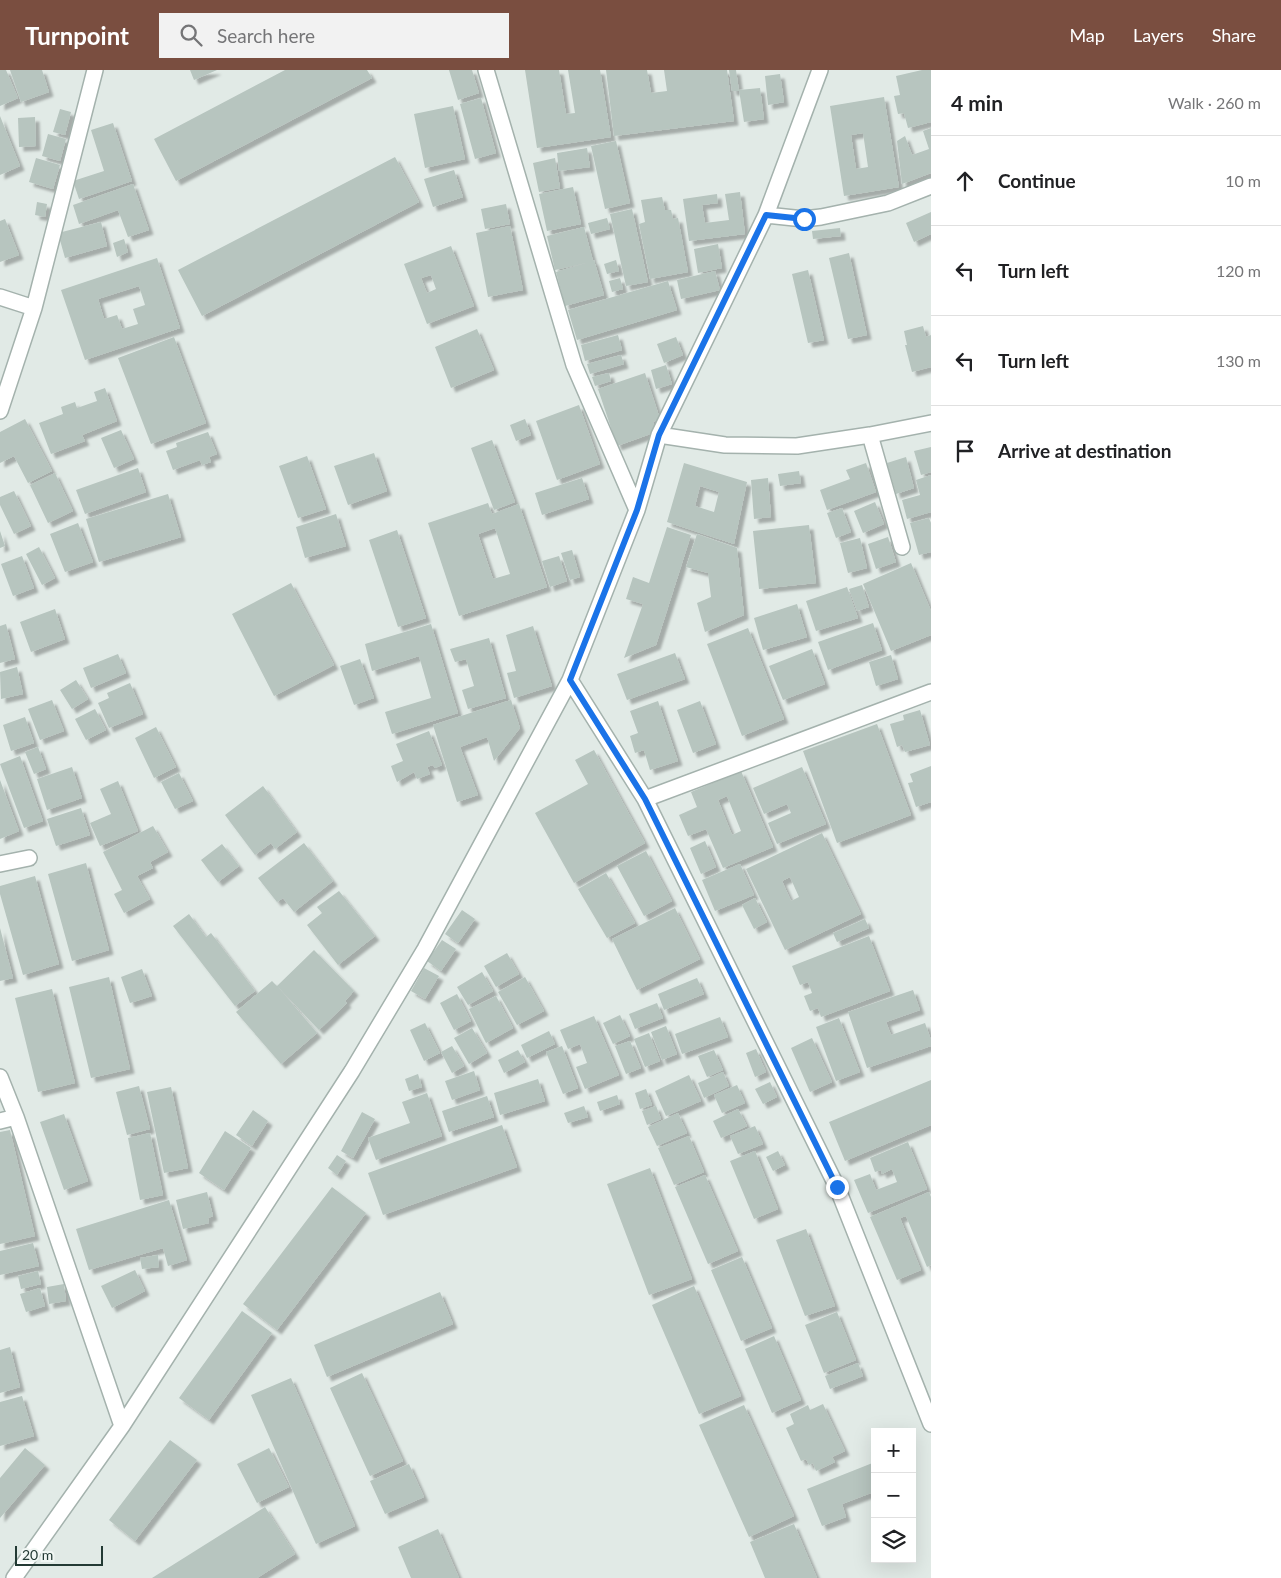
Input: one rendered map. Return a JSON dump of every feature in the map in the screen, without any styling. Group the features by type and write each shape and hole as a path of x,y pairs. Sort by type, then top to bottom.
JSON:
{"street":[{"path":"0,411 34,308 96,70"},
{"path":"486,70 574,365 637,510"},
{"path":"14,1578 122,1426 366,1047 425,949 570,680 637,510 659,435 766,215 820,70"},
{"path":"766,215 804,219 821,217 888,203 931,186"},
{"path":"0,297 34,308"},
{"path":"659,435 725,445 797,446 870,435 931,423"},
{"path":"870,435 902,547"},
{"path":"570,680 645,799 837,1187 931,1424"},
{"path":"645,799 931,692"},
{"path":"0,864 29,858"},
{"path":"0,1077 16,1117 122,1426"},
{"path":"0,1121 16,1117"}],"building":[{"path":"0,70 6,70 18,98 0,106"},
{"path":"10,70 42,70 49,92 21,102"},
{"path":"190,70 217,70 194,80"},
{"path":"285,70 367,70 372,78 176,181 154,139"},
{"path":"449,70 472,70 479,93 458,100"},
{"path":"525,70 559,70 566,114 575,113 568,70 600,70 611,137 537,148"},
{"path":"606,70 647,70 651,93 667,91 664,70 727,70 734,121 614,136"},
{"path":"729,70 736,70 739,91 732,91"},
{"path":"922,70 931,70 931,122 908,128 904,113 898,114 894,96 900,95 896,76"},
{"path":"780,74 784,102 768,105 765,76"},
{"path":"760,88 764,119 744,122 739,90"},
{"path":"884,97 899,187 844,196 830,106","holes":["863,133 868,167 856,169 851,135"]},
{"path":"481,98 496,153 475,159 460,104"},
{"path":"453,106 465,159 425,168 414,114"},
{"path":"60,109 71,112 65,135 53,132"},
{"path":"0,116 20,166 0,175"},
{"path":"35,117 36,146 19,147 18,118"},
{"path":"113,123 132,181 79,199 73,181 104,171 91,130"},
{"path":"931,128 931,173 902,184 897,141 905,136 912,155 929,149 923,131"},
{"path":"48,134 66,139 60,161 42,156"},
{"path":"616,141 630,203 605,209 591,146"},
{"path":"587,148 590,167 559,171 557,153"},
{"path":"395,157 419,202 202,316 178,270"},
{"path":"36,158 60,165 53,189 29,182"},
{"path":"555,158 560,188 539,192 533,163"},
{"path":"454,170 463,197 433,207 424,179"},
{"path":"133,184 149,230 128,237 118,210 79,224 73,205"},
{"path":"573,187 581,224 547,231 539,194"},
{"path":"740,192 745,234 689,241 683,199 717,194 718,203 702,205 705,223 729,220 725,194"},
{"path":"662,197 665,210 671,210 673,219 678,218 688,272 650,279 639,224 645,222 641,200"},
{"path":"37,202 47,204 45,217 35,215"},
{"path":"506,204 510,224 485,229 481,209"},
{"path":"632,209 648,282 626,286 610,214"},
{"path":"931,212 931,234 914,242 906,223"},
{"path":"607,218 610,229 591,234 588,223"},
{"path":"5,219 19,255 0,262 0,221"},
{"path":"101,222 107,246 65,258 58,233"},
{"path":"510,226 523,290 488,297 476,233"},
{"path":"584,227 604,295 565,306 556,272 586,263 555,270 547,236"},
{"path":"840,228 841,236 813,239 812,231"},
{"path":"124,239 128,252 117,257 113,243"},
{"path":"718,244 722,268 698,273 694,249"},
{"path":"451,246 474,306 427,324 404,264","holes":["431,275 436,289 427,293 421,278"]},
{"path":"849,253 867,335 848,339 829,258"},
{"path":"157,258 180,328 85,360 61,290","holes":["139,286 145,305 133,309 138,324 122,329 117,315 104,319 98,299"]},
{"path":"616,260 619,271 607,274 604,264"},
{"path":"808,270 824,340 808,343 792,274"},
{"path":"715,271 720,290 681,299 677,280"},
{"path":"620,278 623,289 612,292 609,281"},
{"path":"668,281 677,310 577,340 568,310"},
{"path":"923,326 926,337 931,335 931,367 912,372 905,345 907,345 904,331"},
{"path":"477,329 494,370 451,388 435,347"},
{"path":"618,335 622,350 585,361 581,345"},
{"path":"174,337 206,423 151,444 118,358"},
{"path":"676,337 683,355 664,363 657,344"},
{"path":"621,355 624,364 590,374 587,364"},
{"path":"666,365 672,384 656,389 651,370"},
{"path":"609,373 611,381 595,386 592,377"},
{"path":"645,373 660,419 653,422 656,432 617,446 598,389"},
{"path":"105,388 117,421 82,435 85,441 51,454 39,423 63,414 61,407 75,402 77,408 97,401 94,392"},
{"path":"579,405 600,464 557,480 536,421"},
{"path":"25,419 52,471 28,483 14,456 0,463 0,432"},
{"path":"525,419 531,435 516,441 510,425"},
{"path":"121,430 134,459 114,468 101,438"},
{"path":"208,432 217,454 209,457 211,462 202,465 200,460 173,470 166,451 177,447 176,443"},
{"path":"492,440 515,502 494,510 471,448"},
{"path":"931,447 931,472 921,475 914,451"},
{"path":"374,453 387,491 348,505 334,466"},
{"path":"307,456 326,509 298,518 279,466"},
{"path":"906,457 914,488 896,494 887,463"},
{"path":"684,463 747,482 734,544 667,522","holes":["700,486 719,492 714,512 695,506"]},
{"path":"866,463 876,492 827,510 820,490 850,479 846,470"},
{"path":"138,468 146,492 85,514 76,490"},
{"path":"799,471 801,483 780,486 778,474"},
{"path":"55,473 73,511 48,523 30,485"},
{"path":"931,475 931,512 907,519 902,500 920,495 916,480"},
{"path":"582,478 589,499 542,515 535,493"},
{"path":"768,478 771,517 754,519 751,480"},
{"path":"14,491 31,526 14,534 0,505 0,497"},
{"path":"168,494 181,537 99,562 86,519"},
{"path":"875,502 884,524 863,533 854,511"},
{"path":"488,503 492,514 519,504 547,587 459,616 428,523","holes":["495,528 510,574 493,579 478,534"]},
{"path":"842,508 851,532 836,538 827,513"},
{"path":"336,514 346,546 305,558 296,527"},
{"path":"929,518 931,523 931,552 919,555 910,523"},
{"path":"78,523 93,562 65,572 50,534"},
{"path":"809,525 816,583 759,589 753,531"},
{"path":"667,527 691,535 656,645 624,658 643,604 626,599 633,577 649,583"},
{"path":"397,530 426,618 398,627 369,540"},
{"path":"0,531 5,546 0,548"},
{"path":"697,534 737,548 744,615 705,632 697,603 711,597 708,573 686,567"},
{"path":"888,537 896,562 876,569 868,544"},
{"path":"860,538 867,568 848,573 840,543"},
{"path":"39,547 55,578 42,585 26,554"},
{"path":"572,550 580,577 570,580 561,553"},
{"path":"22,556 34,588 13,596 1,564"},
{"path":"559,556 567,581 550,587 542,561"},
{"path":"911,563 931,611 931,635 891,651 863,584"},
{"path":"291,583 334,665 274,696 232,614"},
{"path":"862,585 869,607 857,611 849,589"},
{"path":"847,587 858,618 816,631 806,601"},
{"path":"797,604 807,637 763,650 754,618"},
{"path":"55,609 65,639 31,652 20,622"},
{"path":"873,623 882,650 828,670 818,642"},
{"path":"6,624 15,659 0,663 0,626"},
{"path":"431,624 458,713 392,734 385,712 431,698 419,656 372,671 365,644"},
{"path":"533,626 552,686 514,698 507,673 516,671 506,635"},
{"path":"748,628 784,719 742,736 707,644"},
{"path":"489,638 506,698 468,709 462,690 474,686 466,659 455,662 450,649"},
{"path":"812,649 825,684 783,700 769,666"},
{"path":"675,653 685,679 627,700 617,674"},
{"path":"118,654 126,673 91,688 83,668"},
{"path":"891,655 898,679 876,686 869,662"},
{"path":"360,659 374,698 354,705 340,666"},
{"path":"17,667 23,694 1,699 0,672"},
{"path":"76,680 88,699 72,709 60,690"},
{"path":"130,683 143,714 109,728 98,703 109,698 107,693"},
{"path":"52,700 64,731 40,740 28,709"},
{"path":"511,700 520,728 494,761 487,737 460,747 478,795 457,802 433,725"},
{"path":"658,701 678,761 650,770 644,750 635,753 630,736 638,733 630,711"},
{"path":"700,701 716,744 693,753 677,710"},
{"path":"95,709 106,730 86,740 75,719"},
{"path":"920,710 930,745 905,752 902,745 897,747 890,724 904,720 903,715"},
{"path":"25,717 34,743 11,751 3,725"},
{"path":"877,724 911,815 837,843 803,751"},
{"path":"156,727 176,767 154,778 135,738"},
{"path":"429,731 442,765 435,768 433,765 427,767 430,774 417,779 414,772 397,782 391,766 403,761 396,744"},
{"path":"38,747 46,769 34,774 25,752"},
{"path":"594,750 645,843 574,883 535,813 588,784 575,760"},
{"path":"20,756 43,821 24,828 0,764"},
{"path":"931,766 931,802 916,807 908,783 913,782 910,774"},
{"path":"72,767 82,798 47,810 37,779"},
{"path":"802,767 826,824 777,844 768,823 791,813 787,804 764,814 753,788"},
{"path":"741,771 773,847 723,868 706,829 688,836 679,815 697,807 691,792","holes":["727,796 741,831 732,835 718,800"]},
{"path":"179,773 193,801 175,809 161,782"},
{"path":"0,780 19,831 0,839"},
{"path":"118,781 138,831 100,846 90,823 111,814 100,789"},
{"path":"263,786 297,832 275,849 271,843 255,855 225,815"},
{"path":"81,808 90,835 56,846 47,819"},
{"path":"153,826 168,852 150,862 153,868 137,876 150,899 124,913 114,894 122,890 103,852"},
{"path":"822,833 861,914 785,950 746,869","holes":["790,877 799,897 791,901 782,881"]},
{"path":"705,841 716,867 701,874 690,848"},
{"path":"304,843 333,881 294,912 283,898 277,902 258,878"},
{"path":"222,844 239,866 218,882 201,860"},
{"path":"646,851 672,901 644,916 617,866"},
{"path":"86,863 109,950 72,961 48,874"},
{"path":"740,864 754,895 715,911 702,880"},
{"path":"606,873 635,923 607,938 578,889"},
{"path":"35,876 59,964 23,975 0,894 0,886"},
{"path":"339,891 375,936 338,965 307,925 322,913 317,907"},
{"path":"755,898 767,922 754,929 742,905"},
{"path":"675,908 700,959 637,990 612,939"},
{"path":"462,910 475,919 458,943 445,934"},
{"path":"189,914 206,937 211,933 255,991 235,1006 173,926"},
{"path":"865,919 869,928 837,942 833,933"},
{"path":"0,928 13,978 0,981"},
{"path":"869,936 890,991 821,1017 818,1008 810,1011 804,996 812,993 808,982 800,985 792,966"},
{"path":"442,940 456,949 441,971 427,961"},
{"path":"314,950 354,991 345,1001 347,1003 319,1030 278,987 317,1033 281,1064 236,1012 272,981 277,986"},
{"path":"507,953 519,974 496,987 484,966"},
{"path":"424,968 439,976 425,999 411,991"},
{"path":"142,969 152,996 130,1003 121,977"},
{"path":"482,972 493,991 468,1005 457,987"},
{"path":"109,977 130,1069 91,1078 69,987"},
{"path":"525,977 544,1011 517,1025 498,992"},
{"path":"697,978 704,994 664,1010 658,994"},
{"path":"52,989 75,1083 38,1092 15,998"},
{"path":"913,990 920,1010 886,1022 891,1035 925,1023 931,1040 931,1046 867,1068 848,1012"},
{"path":"457,994 471,1021 454,1030 440,1003"},
{"path":"496,996 513,1028 486,1043 469,1009"},
{"path":"657,1003 663,1018 635,1029 629,1014"},
{"path":"620,1015 630,1036 613,1044 603,1023"},
{"path":"594,1016 619,1075 585,1089 576,1067 587,1063 580,1044 568,1049 560,1030"},
{"path":"720,1017 728,1037 682,1054 675,1034"},
{"path":"839,1018 860,1072 836,1081 816,1027"},
{"path":"425,1023 440,1053 424,1061 410,1030"},
{"path":"666,1026 677,1054 662,1060 651,1032"},
{"path":"472,1028 487,1053 469,1064 454,1038"},
{"path":"549,1031 555,1044 527,1058 521,1045"},
{"path":"649,1033 660,1061 645,1067 634,1039"},
{"path":"812,1038 832,1082 810,1092 791,1048"},
{"path":"630,1041 641,1068 626,1074 615,1046"},
{"path":"452,1046 464,1066 452,1073 441,1052"},
{"path":"562,1046 578,1088 563,1094 546,1052"},
{"path":"756,1049 766,1072 755,1077 746,1053"},
{"path":"518,1050 525,1062 504,1073 498,1060"},
{"path":"714,1050 723,1070 707,1077 698,1056"},
{"path":"474,1071 480,1090 452,1100 445,1081"},
{"path":"723,1072 729,1086 704,1098 698,1083"},
{"path":"418,1074 422,1087 409,1091 405,1079"},
{"path":"689,1075 701,1101 666,1116 655,1091"},
{"path":"538,1079 545,1101 500,1115 494,1093"},
{"path":"931,1080 931,1125 845,1161 829,1122"},
{"path":"770,1082 777,1097 763,1104 755,1089"},
{"path":"737,1085 745,1103 722,1113 714,1095"},
{"path":"139,1086 150,1129 127,1135 116,1092"},
{"path":"171,1087 188,1168 164,1173 147,1092"},
{"path":"646,1089 652,1105 640,1109 635,1093"},
{"path":"427,1093 442,1136 376,1160 368,1138 410,1123 402,1102"},
{"path":"617,1095 620,1104 600,1111 597,1102"},
{"path":"487,1096 494,1117 449,1132 442,1111"},
{"path":"584,1106 588,1117 568,1123 564,1113"},
{"path":"656,1106 661,1119 647,1125 642,1111"},
{"path":"738,1109 747,1126 721,1138 713,1121"},
{"path":"253,1110 268,1121 252,1146 236,1135"},
{"path":"362,1112 375,1119 353,1158 341,1151"},
{"path":"678,1113 687,1133 657,1146 648,1127"},
{"path":"64,1114 88,1181 64,1190 40,1122"},
{"path":"502,1125 517,1167 383,1215 368,1173"},
{"path":"755,1126 763,1144 738,1154 730,1136"},
{"path":"10,1130 35,1236 0,1244 0,1132"},
{"path":"225,1131 251,1148 224,1190 199,1173"},
{"path":"150,1133 163,1195 140,1200 128,1138"},
{"path":"689,1136 704,1172 674,1185 658,1148"},
{"path":"908,1142 927,1189 868,1213 854,1180 870,1174 876,1190 897,1182 892,1169 882,1174 881,1170 875,1172 870,1158"},
{"path":"755,1151 778,1209 754,1219 730,1161"},
{"path":"778,1151 785,1165 773,1171 766,1157"},
{"path":"337,1155 346,1161 337,1175 328,1168"},
{"path":"650,1168 692,1279 649,1295 607,1184"},
{"path":"705,1175 738,1251 708,1264 675,1187"},
{"path":"332,1187 366,1213 277,1330 243,1304"},
{"path":"207,1192 213,1216 208,1218 209,1223 183,1229 176,1200"},
{"path":"929,1192 931,1197 931,1265 927,1267 906,1216 900,1218 921,1270 897,1280 870,1217"},
{"path":"169,1200 187,1260 168,1266 163,1248 89,1270 76,1229"},
{"path":"806,1229 835,1306 805,1316 776,1240"},
{"path":"33,1243 39,1266 0,1275 0,1251"},
{"path":"158,1255 159,1267 142,1269 140,1258"},
{"path":"742,1257 772,1328 741,1341 711,1270"},
{"path":"135,1270 145,1291 112,1308 101,1286"},
{"path":"38,1271 41,1284 21,1289 18,1276"},
{"path":"64,1284 66,1301 49,1304 47,1287"},
{"path":"694,1286 741,1396 699,1414 652,1305"},
{"path":"40,1288 45,1306 26,1312 20,1294"},
{"path":"440,1292 453,1324 327,1377 314,1345"},
{"path":"242,1311 272,1333 209,1420 179,1398"},
{"path":"837,1312 856,1360 824,1373 805,1325"},
{"path":"774,1336 801,1400 772,1413 745,1349"},
{"path":"10,1347 20,1387 0,1393 0,1350"},
{"path":"858,1363 863,1376 830,1389 825,1376"},
{"path":"362,1373 403,1461 370,1476 330,1388"},
{"path":"291,1378 355,1526 316,1544 251,1395"},
{"path":"22,1396 34,1436 0,1446 0,1402"},
{"path":"823,1404 845,1451 832,1457 835,1462 816,1471 813,1463 809,1465 806,1459 801,1461 786,1428 794,1424 790,1414 808,1405 810,1410"},
{"path":"744,1405 794,1516 749,1537 699,1425"},
{"path":"170,1440 197,1460 135,1541 109,1520"},
{"path":"25,1448 45,1465 0,1518 0,1478"},
{"path":"269,1448 289,1487 257,1503 237,1464"},
{"path":"409,1464 424,1497 385,1514 370,1481"},
{"path":"871,1464 871,1493 842,1504 846,1517 822,1526 807,1489"},
{"path":"265,1507 295,1554 257,1578 152,1578"},
{"path":"794,1524 817,1578 765,1578 750,1542"},
{"path":"438,1529 459,1578 411,1578 398,1547"}],"route":[{"path":"804,219 766,215 659,435 637,510 570,680 645,799 837,1187"}]}
